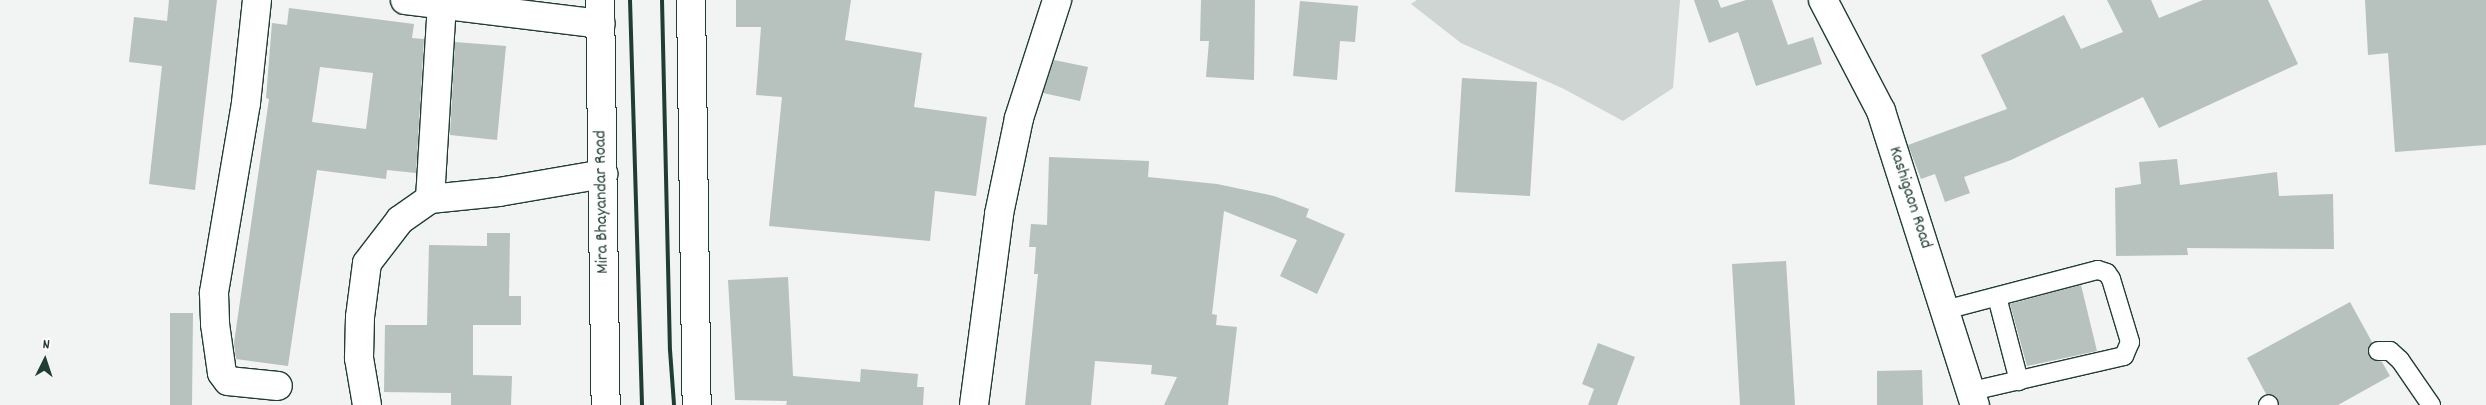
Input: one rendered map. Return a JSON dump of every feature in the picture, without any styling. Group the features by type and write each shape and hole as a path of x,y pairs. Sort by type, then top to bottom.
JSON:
{"street":[{"path":"257,0 246,103 214,293 214,324 222,373 228,380 278,386"},
{"path":"405,0 442,5 600,12"},
{"path":"691,0 697,405"},
{"path":"974,405 998,214 1018,118 1057,0"},
{"name":"Kashigaon Road","path":"1823,0 1881,111 1973,398"},
{"path":"430,199 442,5"},
{"name":"Mira Bhayandar Road","path":"600,12 606,405"},
{"path":"367,405 359,358 360,317 367,263 400,220 430,199 499,192 603,174"}],"lane":[{"path":"1946,310 2098,270 2107,273 2130,342 2124,356 2019,381 1973,398"},
{"path":"1997,297 2019,381"},
{"path":"2378,351 2395,355 2431,405"}],"shaded area":[{"path":"1417,0 1680,0 1673,88 1623,121 1564,89 1461,43 1411,4"}],"building":[{"path":"169,0 217,0 195,190 149,184 162,66 129,62 134,17 167,21"},
{"path":"736,0 851,0 845,40 922,53 914,107 987,117 976,196 935,191 930,241 769,226 782,97 756,95 761,27 736,27"},
{"path":"1201,0 1255,0 1254,80 1206,77 1209,41 1200,41"},
{"path":"1694,0 1718,0 1721,8 1746,0 1772,0 1788,45 1813,37 1822,64 1756,86 1738,32 1709,43"},
{"path":"2107,0 2151,0 2159,18 2203,0 2268,0 2298,64 2159,128 2143,97 2011,160 1964,177 1970,193 1945,202 1935,174 1921,179 1908,145 2007,109 1981,55 2064,15 2081,49 2123,32"},
{"path":"2365,0 2486,0 2486,145 2395,152 2388,53 2368,55"},
{"path":"1300,1 1358,6 1355,42 1340,41 1337,80 1293,76"},
{"path":"289,8 414,24 412,38 424,39 416,173 387,170 386,179 317,170 288,366 236,359 234,343 269,99 266,98 272,23 287,25","holes":["320,67 373,73 366,129 312,122"]},
{"path":"455,42 506,46 497,140 450,135"},
{"path":"1054,60 1088,67 1080,101 1043,93"},
{"path":"1462,78 1537,82 1530,196 1455,192"},
{"path":"1049,157 1149,161 1148,177 1217,184 1274,196 1309,209 1306,217 1345,234 1317,294 1280,276 1297,240 1224,211 1212,314 1217,315 1216,325 1237,327 1228,405 1164,405 1177,377 1151,374 1152,365 1095,361 1091,405 1025,405 1038,274 1034,274 1036,247 1029,247 1031,224 1047,225"},
{"path":"2177,159 2180,185 2277,172 2279,196 2333,194 2334,249 2187,248 2188,255 2116,256 2115,188 2141,184 2139,162"},
{"path":"487,233 510,233 509,296 521,296 521,325 473,325 473,375 512,376 511,405 451,405 451,393 384,392 385,325 427,325 429,245 487,246"},
{"path":"1786,261 1795,405 1740,405 1732,264"},
{"path":"788,277 793,376 860,382 861,369 918,374 917,387 924,387 923,405 786,405 787,401 735,400 728,280"},
{"path":"2081,285 2097,351 2027,366 2010,304"},
{"path":"2350,302 2372,342 2369,356 2382,362 2390,376 2338,405 2279,405 2276,396 2266,394 2247,358"},
{"path":"170,313 193,313 192,405 170,405"},
{"path":"1598,343 1635,357 1617,405 1588,405 1594,389 1582,384"},
{"path":"1922,370 1923,405 1877,405 1877,371"}],"railway":[{"path":"630,0 642,405"},
{"path":"662,0 670,350 674,405"}]}
